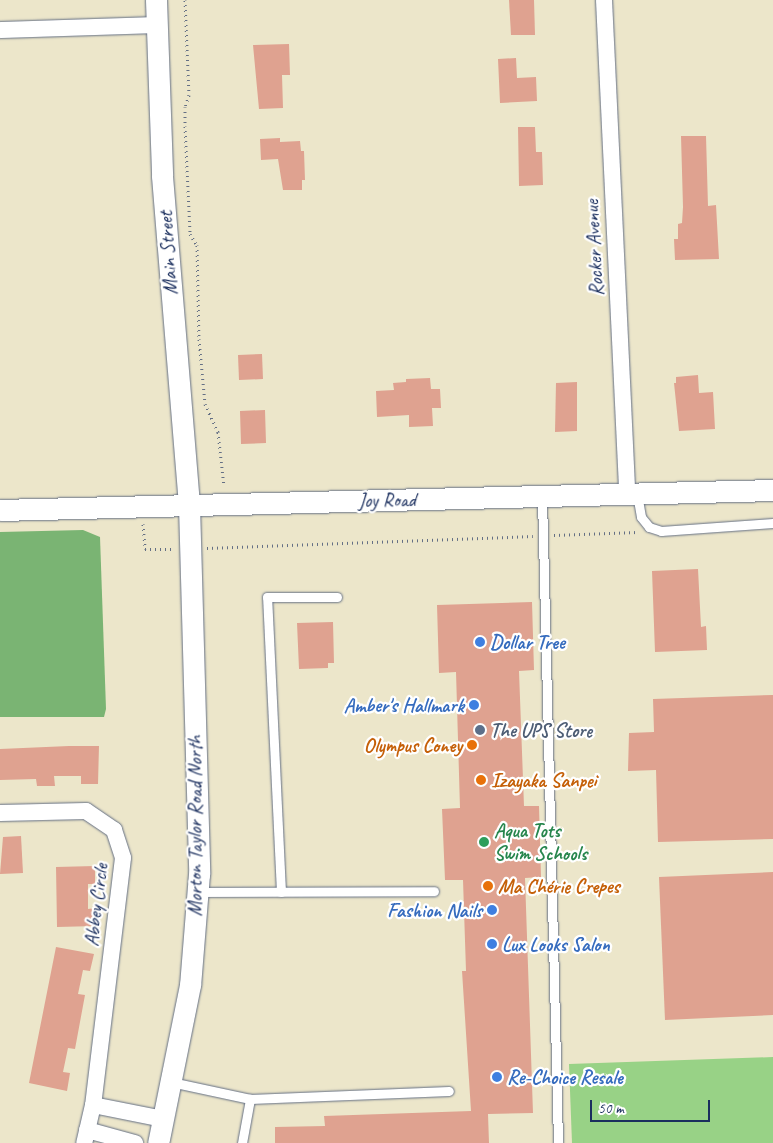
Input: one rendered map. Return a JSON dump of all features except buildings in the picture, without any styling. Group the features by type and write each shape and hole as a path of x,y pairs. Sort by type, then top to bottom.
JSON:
{"street":[{"name":"Main Street","path":"156,0 162,176 189,505"},
{"name":"Rocker Avenue","path":"604,0 632,494"},
{"path":"0,30 157,25"},
{"name":"Joy Road","path":"0,510 773,490"},
{"name":"Morton Taylor Road North","path":"158,1143 190,985 198,892 189,505"},
{"name":"Abbey Circle","path":"0,813 86,811 114,830 123,858 93,1105 85,1137 135,1143"},
{"path":"93,1105 163,1119"}],"lane":[{"path":"632,494 641,517 649,527 661,531 773,523"},
{"path":"542,496 558,1143"},
{"path":"281,892 267,597 337,597"},
{"path":"198,892 434,891"},
{"path":"169,1082 250,1098 448,1090"},
{"path":"242,1143 250,1098"}],"path":[{"path":"185,0 189,95 185,106 185,126 190,234 197,245 199,339 205,404 218,432 226,504"},
{"path":"143,525 144,550 161,550"},
{"path":"552,535 661,531"},
{"path":"210,548 529,536"}],"green space":[{"path":"83,530 100,537 106,709 104,717 0,717 0,532"},
{"path":"773,1057 773,1143 572,1143 569,1064"}],"place":[{"name":"Dollar Tree","path":"480,642"},
{"name":"Amber's Hallmark","path":"474,705"},
{"name":"The UPS Store","path":"480,730"},
{"name":"Olympus Coney","path":"472,745"},
{"name":"Izayaka Sanpei","path":"481,780"},
{"name":"Aqua Tots Swim Schools","path":"484,842"},
{"name":"Ma Chérie Crepes","path":"488,886"},
{"name":"Fashion Nails","path":"492,910"},
{"name":"Lux Looks Salon","path":"492,944"},
{"name":"Re-Choice Resale","path":"497,1077"}]}
